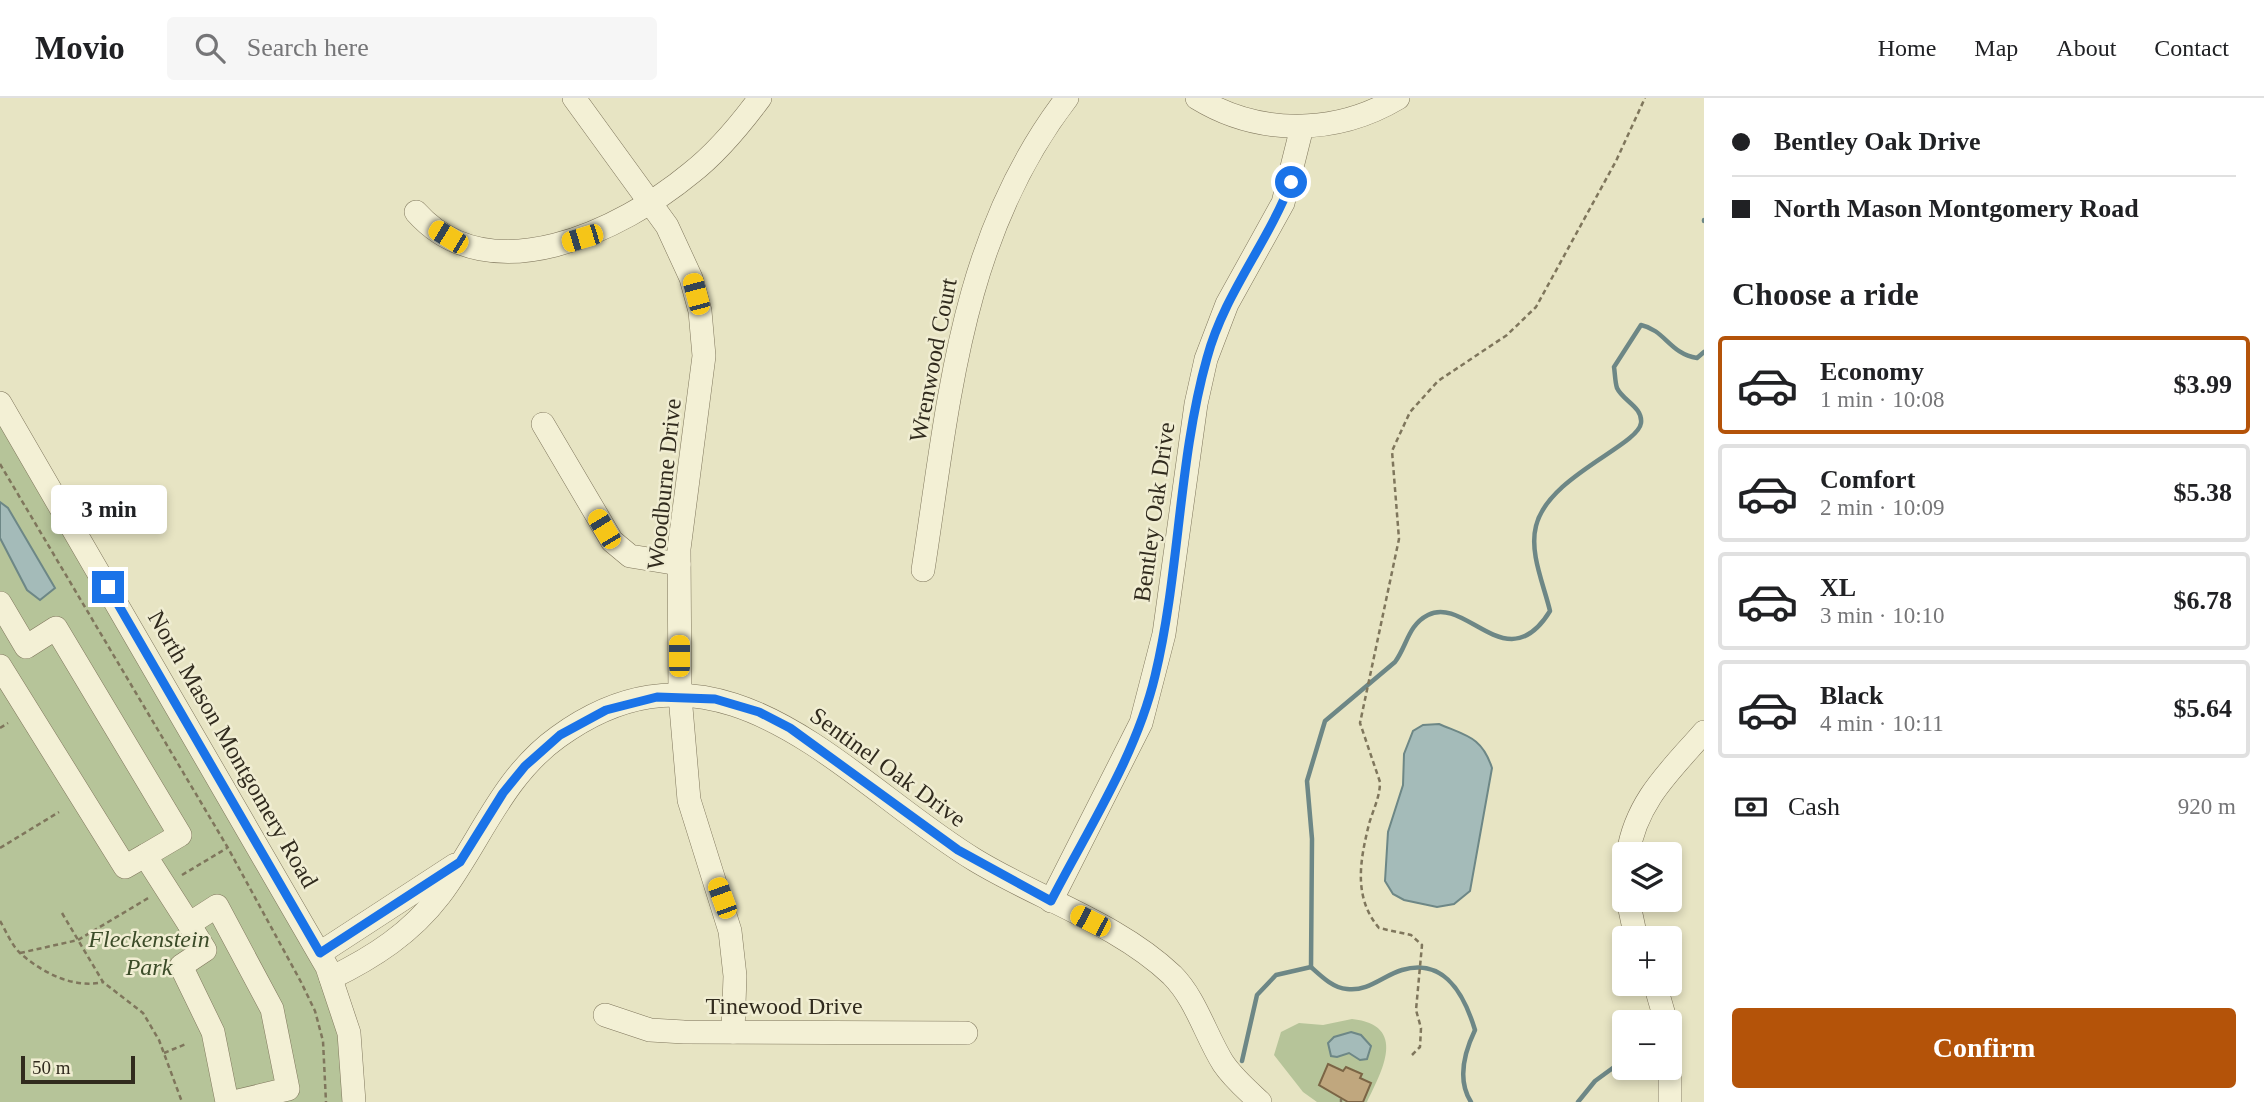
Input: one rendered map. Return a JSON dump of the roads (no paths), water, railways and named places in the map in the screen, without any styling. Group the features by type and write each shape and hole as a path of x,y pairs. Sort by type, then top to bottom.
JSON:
{"street":[{"name":"Woodburne Drive","path":"574,98 678,246 691,278 703,333 699,401 684,504 679,564 680,696 684,767 689,800 730,931 735,976 733,1032"},
{"path":"416,212 428,225 469,246 503,251 526,250 582,238 650,203 709,157 760,98"},
{"name":"Wrenwood Court","path":"923,570 963,323 978,267 1013,183 1067,98"},
{"path":"1197,98 1253,122 1302,127 1354,118 1398,98"},
{"name":"Bentley Oak Drive","path":"1051,901 1141,723 1164,634 1196,404 1206,359 1227,304 1283,203 1291,182 1302,127"},
{"name":"North Mason Montgomery Road","path":"0,403 320,953 349,1033 354,1102"},
{"path":"543,424 612,541 630,556 679,564"},
{"path":"1,609 26,646"},
{"path":"0,660 56,628 180,835 125,867 0,666"},
{"name":"Sentinel Oak Drive","path":"331,978 378,953 420,918 442,893 510,784 525,766 560,735 590,717 622,704 680,696 738,704 790,728 958,850 1128,941 1174,978 1196,1009 1224,1065 1260,1102"},
{"path":"1630,842 1649,795 1662,776 1704,732"},
{"path":"146,855 205,950 181,966 214,1032 227,1102"},
{"name":"Sentinel Oak Drive","path":"320,953 460,862"},
{"path":"188,924 217,906 272,1009 288,1089 247,1101"},
{"name":"Tinewood Drive","path":"605,1015 650,1030 966,1033"},
{"path":"1670,1080 1670,1102"}],"water":[{"path":"0,502 8,508 55,588 40,600 27,590 0,538"},
{"path":"1439,724 1472,739 1483,750 1492,768 1470,891 1454,904 1437,907 1404,900 1393,894 1385,881 1388,832 1403,785 1404,754 1413,731 1423,725"},
{"path":"1351,1032 1361,1035 1371,1046 1367,1059 1360,1060 1349,1053 1331,1056 1328,1043 1334,1037"}],"waterway":[{"path":"1471,1102 1463,1076 1468,1048 1475,1030 1459,993 1442,975 1431,969 1417,967 1395,972 1362,988 1347,989 1332,984 1311,967 1312,839 1307,781 1325,721 1395,662 1416,624 1428,615 1442,612 1457,616 1503,638 1518,638 1534,630 1550,611 1534,547 1536,526 1544,508 1557,492 1574,478 1625,442 1641,423 1636,408 1617,388 1614,367 1641,325 1656,332 1688,356 1697,358 1704,352"},
{"path":"1242,1061 1257,995 1276,975 1311,967"},
{"path":"1578,1102 1595,1081 1612,1069"}],"park label":[{"name":"Fleckenstein Park","path":"149,953"}]}
